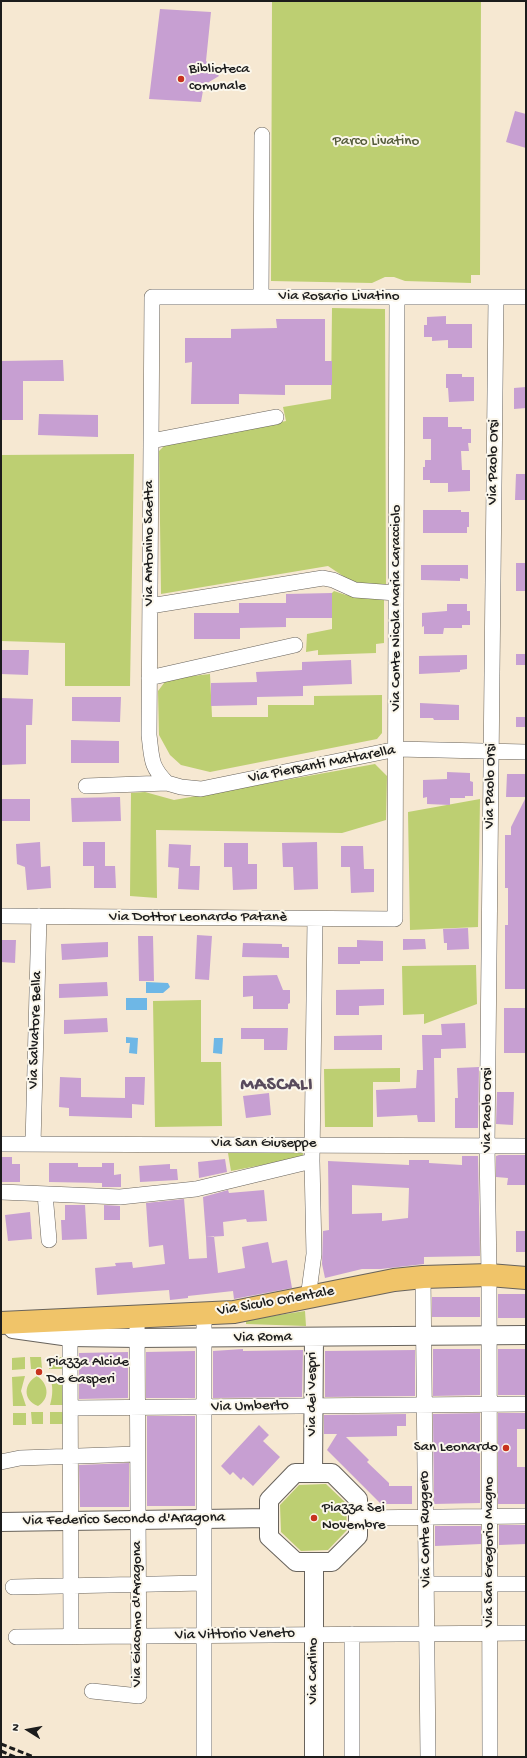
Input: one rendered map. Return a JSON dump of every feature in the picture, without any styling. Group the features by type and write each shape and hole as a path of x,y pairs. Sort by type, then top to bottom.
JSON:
{"main road":[{"name":"Via Siculo Orientale","path":"1,1322 234,1312 394,1280 422,1277 490,1275 526,1278"}],"street":[{"path":"261,297 262,135"},
{"name":"Via Rosario Livatino","path":"152,297 526,296"},
{"name":"Via Antonino Saetta","path":"152,297 149,735 152,762 156,772 167,783"},
{"name":"Via Conte Nicola Maria Caracciolo","path":"395,919 397,749 397,297"},
{"name":"Via Paolo Orsi","path":"490,1275 487,1145 496,297"},
{"path":"151,441 276,417"},
{"path":"150,606 323,578 333,580 355,590 396,593"},
{"path":"149,678 294,645"},
{"name":"Via Piersanti Mattarella","path":"86,786 167,783 181,787 201,789 397,749 526,752"},
{"name":"Via Dottor Leonardo Patanè","path":"1,916 395,919"},
{"name":"Via Salvatore Bella","path":"32,1144 39,916"},
{"path":"308,1298 314,1254 312,1161 315,919"},
{"name":"Via San Giuseppe","path":"1,1144 526,1146"},
{"path":"1,1192 120,1197 196,1189 312,1161"},
{"path":"45,1194 49,1240"},
{"name":"Via San Gregorio Magno","path":"490,1275 490,1757"},
{"name":"Via Conte Ruggero","path":"422,1277 428,1757"},
{"path":"204,1313 204,1757"},
{"name":"Via Giacomo d'Aragona","path":"92,1691 139,1696 137,1316"},
{"name":"Via Roma","path":"1,1328 70,1337 137,1338 423,1337 526,1335"},
{"path":"70,1337 71,1637"},
{"name":"Via dei Vespri","path":"313,1473 314,1337"},
{"name":"Via Umberto","path":"70,1408 526,1404"},
{"path":"1,1462 20,1458 137,1454"},
{"path":"295,1473 313,1473 332,1473 358,1499 358,1536 332,1562 296,1562 269,1536 269,1500 295,1473"},
{"path":"358,1518 526,1516"},
{"name":"Via Federico Secondo d'Aragona","path":"1,1522 269,1518"},
{"name":"Via Carlino","path":"314,1562 314,1757"},
{"path":"13,1587 204,1583"},
{"path":"426,1584 526,1584"},
{"name":"Via Vittorio Veneto","path":"16,1637 526,1633"},
{"path":"352,1634 352,1757"}],"green space":[{"name":"Parco Livatino","path":"481,1 480,275 471,275 471,283 405,281 394,277 385,277 372,283 271,281 272,2"},
{"path":"332,308 385,309 386,587 352,582 328,566 161,594 159,451 164,446 286,421 283,407 331,399"},
{"path":"134,454 130,686 65,686 65,643 1,641 1,455"},
{"path":"334,591 346,595 362,597 384,597 384,643 376,644 376,653 318,655 318,650 306,652 307,634 332,629 332,593"},
{"path":"210,674 212,717 268,717 268,705 314,705 314,696 382,695 382,733 377,739 210,772 181,765 170,755 159,735 158,691 167,679"},
{"path":"375,764 387,776 386,820 342,833 156,830 157,898 130,896 131,793 145,792 174,800"},
{"path":"480,799 478,927 410,930 408,812"},
{"path":"476,965 477,1004 424,1024 424,1014 403,1015 402,966"},
{"path":"201,1000 201,1062 221,1062 222,1126 155,1127 153,1001"},
{"path":"400,1068 400,1082 373,1082 373,1127 325,1127 324,1069"},
{"path":"302,1151 304,1157 231,1171 228,1153"},
{"path":"305,1311 306,1326 246,1324 246,1320"},
{"path":"25,1357 25,1369 12,1370 12,1358"},
{"path":"30,1357 41,1357 42,1369 31,1369"},
{"path":"49,1357 62,1357 62,1369 49,1369"},
{"path":"25,1376 21,1391 26,1406 13,1406 12,1377"},
{"path":"37,1376 46,1386 45,1399 38,1406 29,1400 27,1396 27,1387 29,1383"},
{"path":"50,1376 62,1376 63,1405 50,1405 52,1397 52,1384"},
{"path":"31,1412 43,1412 43,1424 32,1424"},
{"path":"50,1412 63,1412 63,1424 50,1424"},
{"path":"13,1413 26,1413 26,1425 13,1425"},
{"path":"326,1484 346,1503 347,1530 328,1550 301,1551 281,1532 280,1505 299,1485"}],"water":[{"path":"146,982 168,983 170,987 163,993 146,993"},
{"path":"126,998 147,998 147,1010 126,1010"},
{"path":"126,1037 138,1038 137,1054 129,1053 130,1043 126,1043"},
{"path":"214,1038 223,1038 222,1054 213,1053"}],"building":[{"path":"160,9 211,12 206,61 219,76 204,85 201,102 149,99"},
{"path":"515,111 526,114 526,148 506,142"},
{"path":"446,316 446,324 472,324 472,348 448,348 448,340 432,341 432,337 424,337 424,325 427,325 427,317"},
{"path":"276,319 325,319 325,361 332,361 332,385 285,385 285,395 239,394 239,404 191,404 192,362 185,363 185,338 231,338 231,329 277,328"},
{"path":"63,360 64,381 23,381 23,420 1,420 1,361"},
{"path":"446,374 462,374 462,377 474,377 474,401 449,402 448,388 446,388"},
{"path":"526,387 526,408 514,409 514,388"},
{"path":"39,414 98,415 98,437 38,435"},
{"path":"423,417 448,417 448,427 462,427 462,429 471,429 471,443 468,443 469,451 461,451 462,470 470,470 470,491 448,492 448,483 430,483 430,480 423,480 423,467 425,467 425,460 431,460 431,439 423,439"},
{"path":"516,474 526,474 526,500 515,500"},
{"path":"423,510 461,510 461,512 469,512 469,527 467,527 467,533 423,533"},
{"path":"516,563 526,563 526,591 516,591"},
{"path":"421,565 468,565 468,579 460,578 460,581 421,580"},
{"path":"332,593 332,618 286,618 286,627 240,628 240,639 194,639 194,613 239,613 239,603 286,603 286,594"},
{"path":"447,604 467,604 467,611 470,611 470,625 462,625 462,628 444,628 443,634 424,634 424,626 422,627 422,613 447,611"},
{"path":"1,650 29,650 28,675 1,674"},
{"path":"516,654 526,654 526,665 516,665"},
{"path":"467,655 467,669 460,670 460,672 419,674 419,656"},
{"path":"351,660 352,684 303,686 303,696 257,697 257,705 211,706 211,683 257,682 256,672 302,670 302,662"},
{"path":"72,697 121,697 120,722 72,721"},
{"path":"1,698 33,699 32,725 26,725 26,764 1,765"},
{"path":"420,703 459,705 459,720 434,720 433,718 420,718"},
{"path":"516,717 526,717 526,727 516,727"},
{"path":"71,740 119,741 119,763 71,763"},
{"path":"447,772 470,773 470,781 473,782 473,796 465,796 465,798 450,798 450,805 427,804 427,797 423,798 423,780 447,779"},
{"path":"507,774 526,774 526,797 506,797"},
{"path":"120,797 121,821 72,822 71,798"},
{"path":"526,797 526,989 505,989 505,925 508,925 508,888 505,888 505,835 511,835 511,827"},
{"path":"1,799 30,799 30,821 1,821"},
{"path":"40,842 41,867 50,866 51,888 27,890 25,867 17,864 16,844"},
{"path":"83,842 105,842 105,866 115,866 116,888 94,888 94,866 83,866"},
{"path":"317,842 318,889 294,890 293,867 283,867 282,843"},
{"path":"224,843 248,843 248,864 257,864 257,889 233,890 232,867 224,867"},
{"path":"169,844 191,845 190,866 200,866 199,890 178,889 179,868 168,867"},
{"path":"341,846 363,846 364,869 374,869 374,892 351,893 350,867 341,867"},
{"path":"468,928 469,949 447,950 447,943 444,943 443,929"},
{"path":"197,935 212,936 209,980 195,979"},
{"path":"138,936 153,936 154,981 139,981"},
{"path":"403,939 425,939 426,949 403,950"},
{"path":"1,940 16,940 15,963 1,962"},
{"path":"357,940 383,941 383,961 360,961 360,964 338,964 338,947 357,947"},
{"path":"108,942 108,957 62,960 61,944"},
{"path":"243,943 282,944 282,947 289,947 289,958 242,957"},
{"path":"277,975 283,990 290,990 290,1003 288,1004 288,1009 253,1009 253,996 243,997 243,976"},
{"path":"107,982 108,996 59,998 59,984"},
{"path":"384,989 384,1005 359,1006 359,1015 336,1015 336,990"},
{"path":"504,1008 526,1008 526,1053 504,1053"},
{"path":"107,1018 108,1032 64,1034 64,1020"},
{"path":"465,1023 466,1048 441,1049 441,1058 434,1058 435,1122 418,1122 417,1115 377,1117 376,1090 416,1088 417,1070 423,1070 422,1035 442,1035 441,1024"},
{"path":"241,1028 288,1028 287,1050 264,1050 264,1039 241,1039"},
{"path":"382,1035 382,1050 334,1050 334,1036"},
{"path":"479,1067 478,1128 455,1128 455,1098 458,1098 457,1068"},
{"path":"60,1077 81,1078 81,1097 125,1098 125,1077 145,1077 144,1105 132,1104 132,1118 69,1116 69,1108 59,1107"},
{"path":"497,1092 514,1092 513,1125 496,1124"},
{"path":"269,1093 271,1115 246,1118 243,1096"},
{"path":"526,1155 526,1185 507,1185 508,1178 496,1177 496,1156"},
{"path":"462,1156 478,1156 480,1256 424,1257 424,1264 381,1269 362,1269 325,1278 322,1264 323,1231 329,1230 328,1161 409,1165 409,1160 429,1160 429,1163 462,1165","holes":["352,1185 409,1188 408,1218 382,1221 382,1213 352,1214"]},
{"path":"1,1157 12,1157 12,1164 20,1164 20,1182 1,1182"},
{"path":"225,1159 227,1172 199,1178 198,1162"},
{"path":"49,1163 78,1163 78,1167 102,1167 102,1163 114,1163 114,1175 121,1174 121,1187 102,1187 102,1183 49,1182"},
{"path":"170,1164 170,1169 177,1169 178,1180 140,1182 139,1166"},
{"path":"228,1190 229,1193 264,1190 267,1221 247,1222 246,1219 223,1222 224,1236 206,1237 203,1197"},
{"path":"184,1199 189,1259 207,1258 206,1237 214,1236 218,1273 245,1268 242,1247 268,1242 272,1263 287,1260 292,1288 234,1299 233,1291 188,1296 188,1298 170,1300 169,1290 97,1295 95,1268 116,1266 115,1263 132,1262 133,1268 165,1264 163,1245 149,1247 146,1203"},
{"path":"65,1205 85,1205 87,1239 62,1240 61,1220 65,1220"},
{"path":"104,1205 120,1206 120,1220 104,1220"},
{"path":"30,1212 32,1239 8,1241 5,1215"},
{"path":"516,1231 526,1231 526,1252 516,1252"},
{"path":"498,1294 526,1294 526,1318 498,1318"},
{"path":"432,1297 480,1297 480,1317 432,1317"},
{"path":"243,1349 243,1351 303,1350 302,1397 213,1398 213,1351"},
{"path":"433,1349 480,1349 480,1395 433,1396"},
{"path":"498,1349 526,1349 526,1395 498,1395"},
{"path":"415,1350 415,1396 325,1397 325,1351"},
{"path":"195,1351 195,1398 146,1398 146,1352"},
{"path":"128,1352 128,1398 79,1399 79,1353"},
{"path":"480,1413 480,1503 434,1504 433,1414"},
{"path":"498,1413 526,1413 526,1429 517,1429 517,1467 526,1467 526,1504 498,1504"},
{"path":"406,1414 406,1426 397,1426 397,1436 346,1437 369,1460 367,1462 389,1483 389,1486 412,1486 412,1504 381,1504 327,1450 337,1434 324,1434 324,1415"},
{"path":"147,1416 195,1416 195,1506 147,1506"},
{"path":"259,1425 269,1435 263,1441 280,1457 253,1486 243,1477 241,1480 233,1472 230,1475 221,1466"},
{"path":"129,1463 129,1507 80,1507 79,1465"},
{"path":"499,1525 526,1525 526,1544 499,1545"},
{"path":"435,1526 481,1526 481,1544 435,1546"}],"railway":[{"path":"1,1744 34,1757"},
{"path":"1,1751 15,1757"}],"place":[{"name":"Biblioteca comunale","path":"181,79"},
{"name":"Piazza Alcide De Gasperi","path":"39,1372"},
{"name":"San Leonardo","path":"506,1448"},
{"name":"Piazza Sei Novembre","path":"314,1518"}],"district":[{"name":"MASCALI","path":"277,1086"}]}
